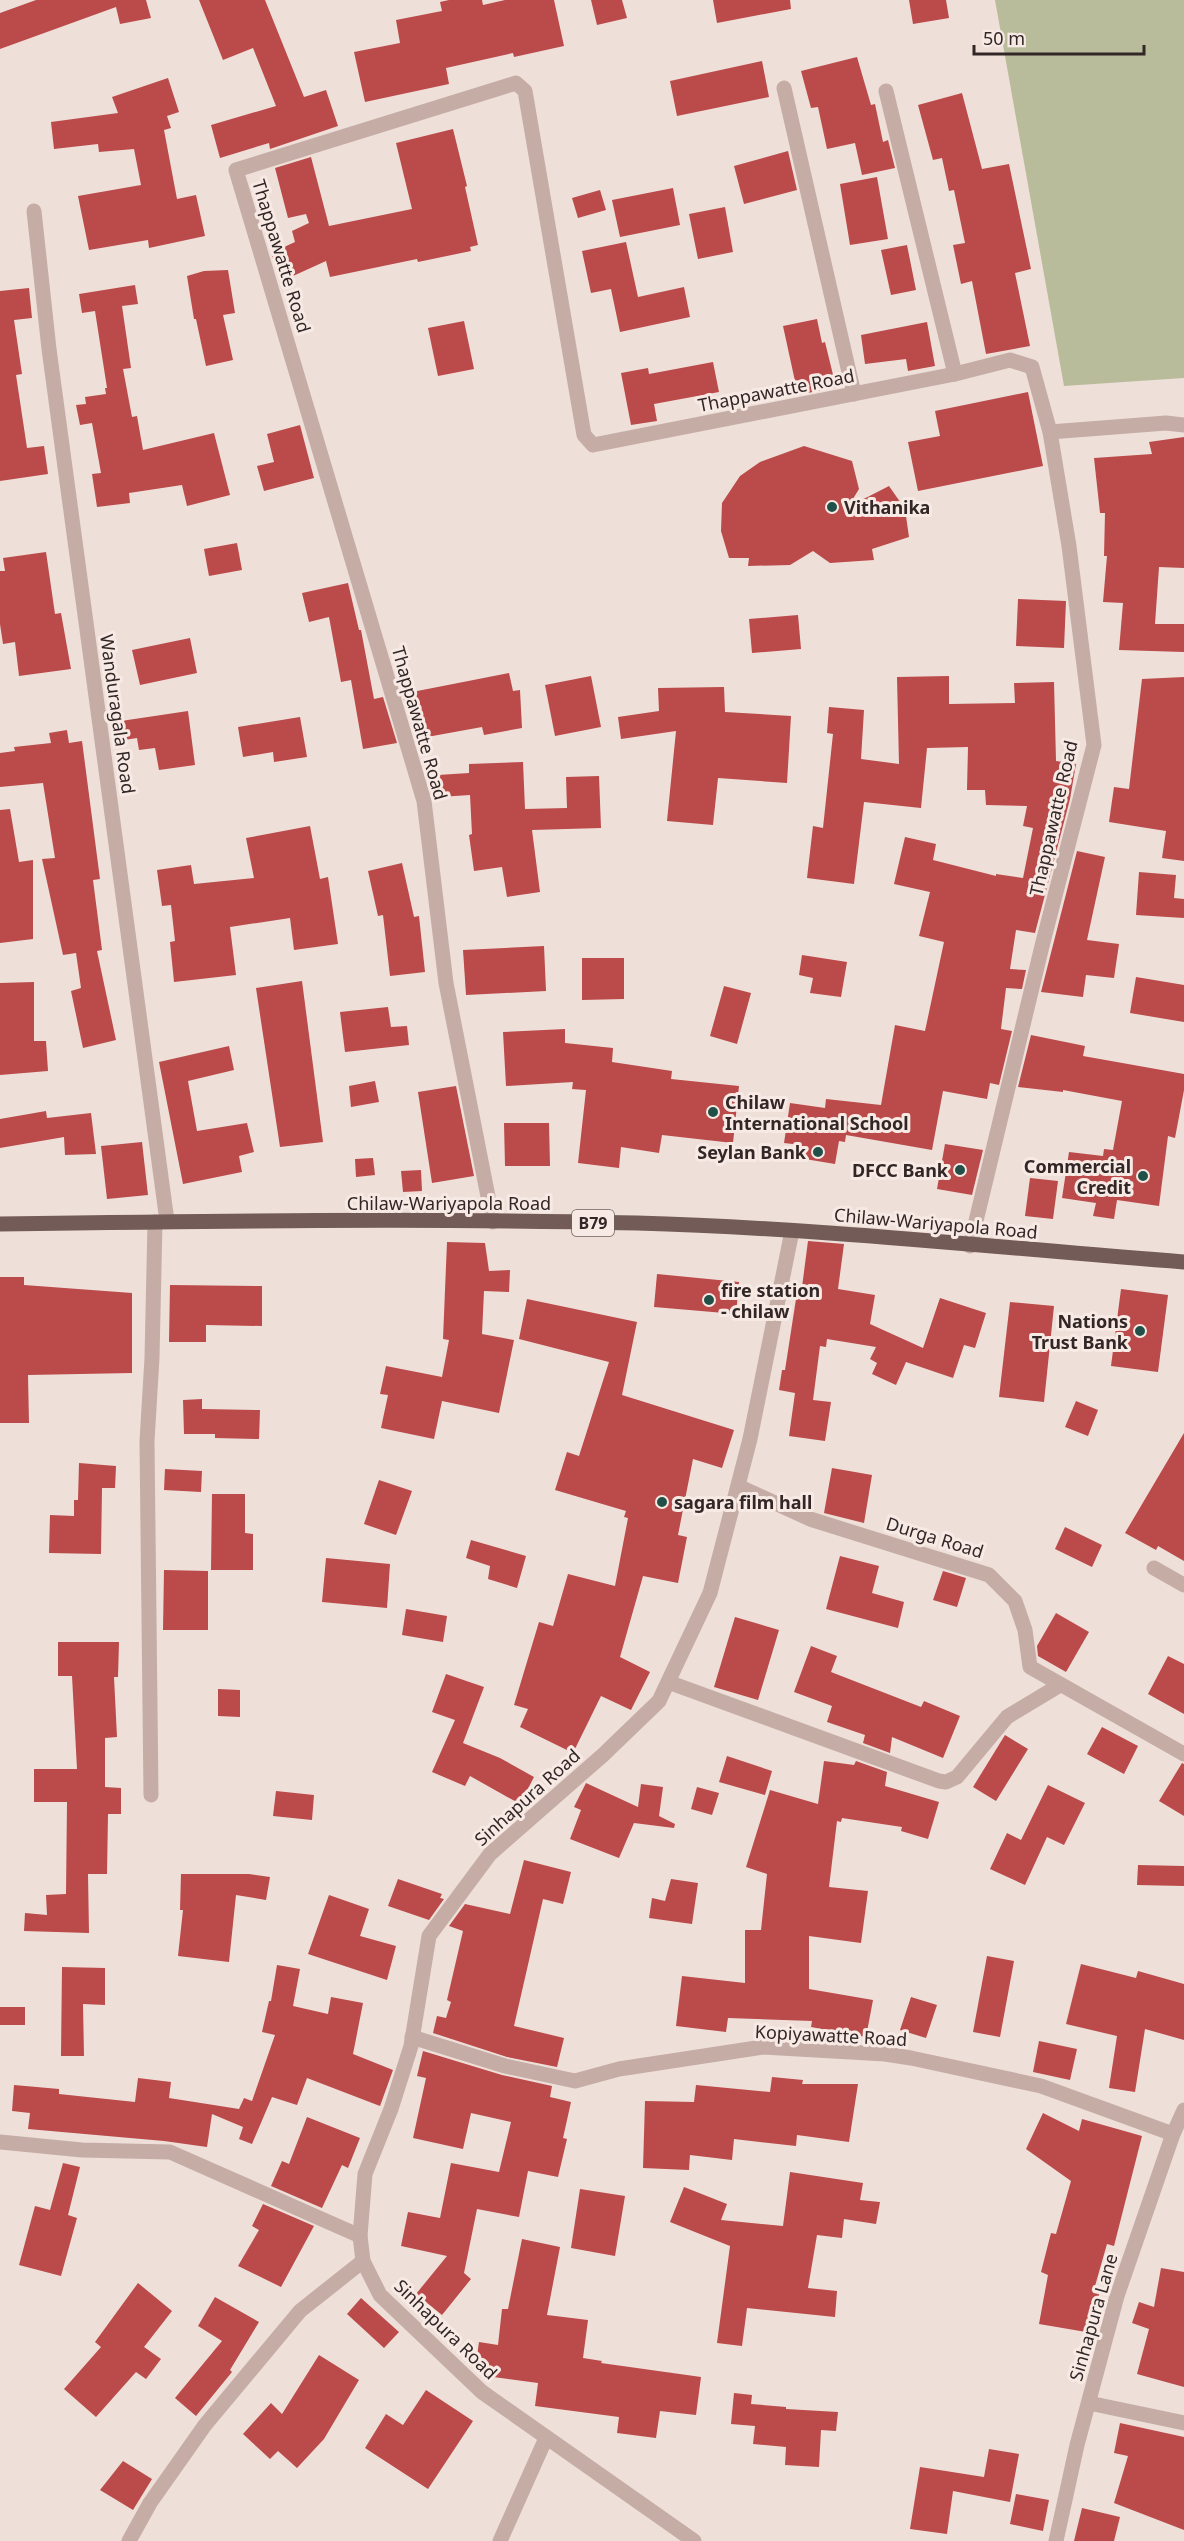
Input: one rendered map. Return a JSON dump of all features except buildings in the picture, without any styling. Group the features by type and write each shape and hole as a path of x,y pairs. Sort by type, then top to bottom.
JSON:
{"main road":[{"name":"Chilaw-Wariyapola Road","path":"0,1224 161,1221 639,1223 792,1231 1184,1262"}],"street":[{"name":"Thappawatte Road","path":"493,1222 446,983 424,801 236,170 516,83 525,91 584,435 593,445 955,374 1010,360 1032,367 1050,432 1069,546 1094,745 1042,946 970,1246"},
{"path":"784,88 854,394"},
{"path":"886,91 955,374"},
{"name":"Wanduragala Road","path":"34,211 50,360 161,1221 147,1441 151,1795"},
{"path":"1050,432 1166,423 1184,424"},
{"name":"Sinhapura Road","path":"694,2541 482,2392 380,2295 363,2261 360,2236 365,2174 390,2109 412,2037 429,1936 490,1854 611,1747 659,1701 710,1593 750,1439 792,1231"},
{"name":"Durga Road","path":"738,1486 810,1518 989,1575 1016,1601 1025,1630 1030,1667 1184,1754"},
{"path":"1154,1568 1184,1585"},
{"path":"668,1682 946,1782 957,1777 1007,1717 1060,1685"},
{"name":"Kopiyawatte Road","path":"412,2037 505,2066 575,2081 619,2069 763,2047 885,2054 1041,2086 1173,2134"},
{"name":"Sinhapura Lane","path":"1056,2541 1117,2296 1173,2134 1184,2110"},
{"path":"0,2142 82,2150 170,2152 360,2236"},
{"path":"129,2541 150,2503 205,2425 300,2311 363,2261"},
{"path":"1089,2403 1184,2423"},
{"path":"500,2541 546,2438"}],"green space":[{"path":"995,0 1184,0 1184,378 1064,386"}],"place":[{"name":"Vithanika","path":"832,507"},
{"name":"Chilaw International School","path":"713,1112"},
{"name":"Seylan Bank","path":"818,1152"},
{"name":"DFCC Bank","path":"960,1170"},
{"name":"Commercial Credit","path":"1143,1176"},
{"name":"fire station - chilaw","path":"709,1300"},
{"name":"Nations Trust Bank","path":"1140,1331"},
{"name":"sagara film hall","path":"662,1502"}]}
